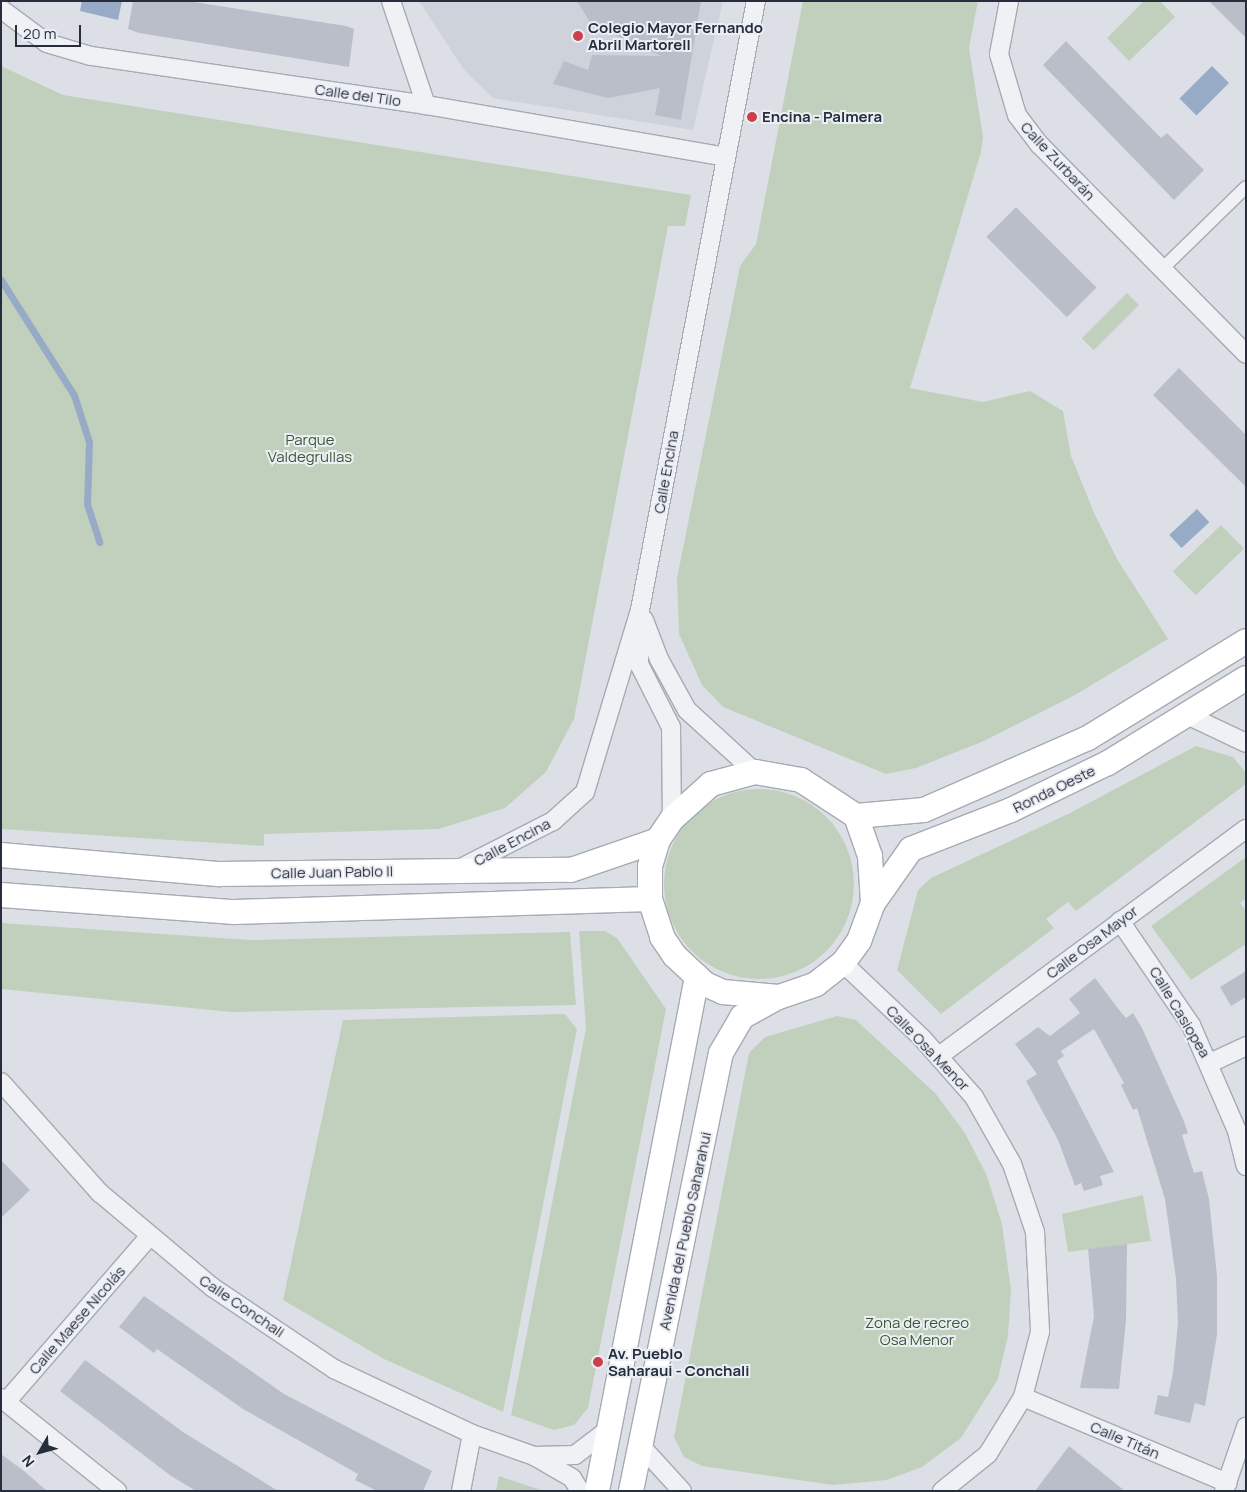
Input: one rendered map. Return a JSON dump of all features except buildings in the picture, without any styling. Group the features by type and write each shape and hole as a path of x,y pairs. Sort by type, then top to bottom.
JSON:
{"main road":[{"name":"Ronda Oeste","path":"856,816 924,810 1088,738 1246,641"},
{"name":"Ronda Oeste","path":"873,903 870,856 856,816 801,780 755,772 711,784 672,819 658,840 650,866 650,899 662,937 697,977 723,992 779,997 816,984 843,963 859,941 873,903 911,849 1011,810 1108,763 1246,678"},
{"name":"Calle Juan Pablo II","path":"1,855 220,874 459,869 571,870 658,840"},
{"path":"1,895 234,912 650,899"},
{"path":"597,1491 697,977"},
{"name":"Avenida del Pueblo Saharahui","path":"631,1491 721,1053 742,1017 779,997"}],"street":[{"path":"391,1 426,105"},
{"name":"Calle Encina","path":"459,869 553,821 585,792 640,610 756,1"},
{"name":"Calle Zurbarán","path":"1009,1 999,54 1016,115 1040,145 1246,354"},
{"name":"Calle del Tilo","path":"1,8 46,43 91,56 426,105 726,157"},
{"path":"1162,268 1246,187"},
{"path":"640,610 659,660 687,710 755,772"},
{"path":"640,610 639,664 671,727 672,819"},
{"path":"1188,715 1246,743"},
{"name":"Calle Osa Mayor","path":"939,1056 1246,828"},
{"name":"Calle Casiopea","path":"1120,921 1168,988 1210,1063 1246,1166"},
{"name":"Calle Osa Menor","path":"843,963 939,1056 974,1098 1001,1142 1035,1232 1040,1332 1023,1397 988,1454 942,1491"},
{"path":"1210,1063 1246,1046"},
{"name":"Calle Conchali","path":"1,1082 60,1152 149,1237 212,1288 334,1368 472,1434 534,1456 572,1478 580,1491"},
{"name":"Calle Maese Nicolás","path":"3,1400 149,1237"},
{"name":"Calle Titán","path":"1023,1397 1226,1487"},
{"path":"3,1400 117,1491"},
{"path":"1226,1487 1246,1428"},
{"name":"Calle Conchali","path":"534,1456 575,1455 609,1429"},
{"path":"461,1491 472,1434"},
{"path":"640,1446 682,1491"}],"shaded area":[{"name":"Colegio Mayor Fernando Abril Martorell","path":"419,1 723,1 693,130 493,98 464,70"}],"green space":[{"path":"803,1 978,1 969,48 983,137 981,152 910,388 983,402 1030,391 1063,411 1071,456 1095,515 1117,559 1168,639 1075,695 984,741 916,768 886,774 723,707 702,685 679,634 677,578 740,266 756,244"},
{"path":"1144,1 1160,1 1175,17 1129,61 1107,38"},
{"name":"Parque Valdegrullas","path":"1,66 63,95 691,195 685,226 668,226 574,719 546,772 505,808 439,829 264,834 264,846 1,829"},
{"path":"1127,293 1139,305 1094,350 1082,338"},
{"path":"1221,525 1244,549 1196,595 1173,572"},
{"path":"1196,746 1233,757 1246,773 1246,784 1076,911 1068,902 1046,919 1054,928 941,1014 897,970 918,890 931,878 1070,813"},
{"path":"768,789 796,796 827,816 847,847 853,865 853,903 847,921 827,952 796,972 778,978 750,979 740,978 714,968 698,958 685,945 671,921 665,903 664,875 665,865 675,839 685,823 698,810 722,796 740,790"},
{"path":"1246,857 1246,899 1240,903 1246,911 1246,944 1191,980 1151,926"},
{"path":"1,923 250,940 570,932 576,1005 231,1012 1,989"},
{"path":"579,931 605,931 617,938 666,1009 588,1408 574,1425 554,1430 511,1415 586,1028"},
{"path":"565,1014 577,1029 503,1412 384,1359 283,1300 343,1020"},
{"name":"Zona de recreo Osa Menor","path":"837,1016 856,1020 935,1093 965,1133 987,1176 1002,1224 1011,1290 1008,1336 998,1379 961,1438 922,1467 887,1480 833,1485 702,1466 684,1457 674,1437 749,1053 765,1037"},
{"path":"1143,1195 1151,1241 1068,1252 1062,1214"},
{"path":"499,1476 544,1491 496,1491"}],"water":[{"path":"82,1 122,1 118,20 80,11"},
{"path":"1212,66 1229,83 1196,115 1179,99"},
{"path":"1197,509 1209,522 1181,548 1169,535"}],"waterway":[{"path":"1,280 74,395 89,442 87,504 99,542"}],"place":[{"name":"Colegio Mayor Fernando Abril Martorell","path":"578,36"},
{"name":"Encina - Palmera","path":"752,117"},
{"name":"Av. Pueblo Saharaui - Conchali","path":"598,1362"}]}
